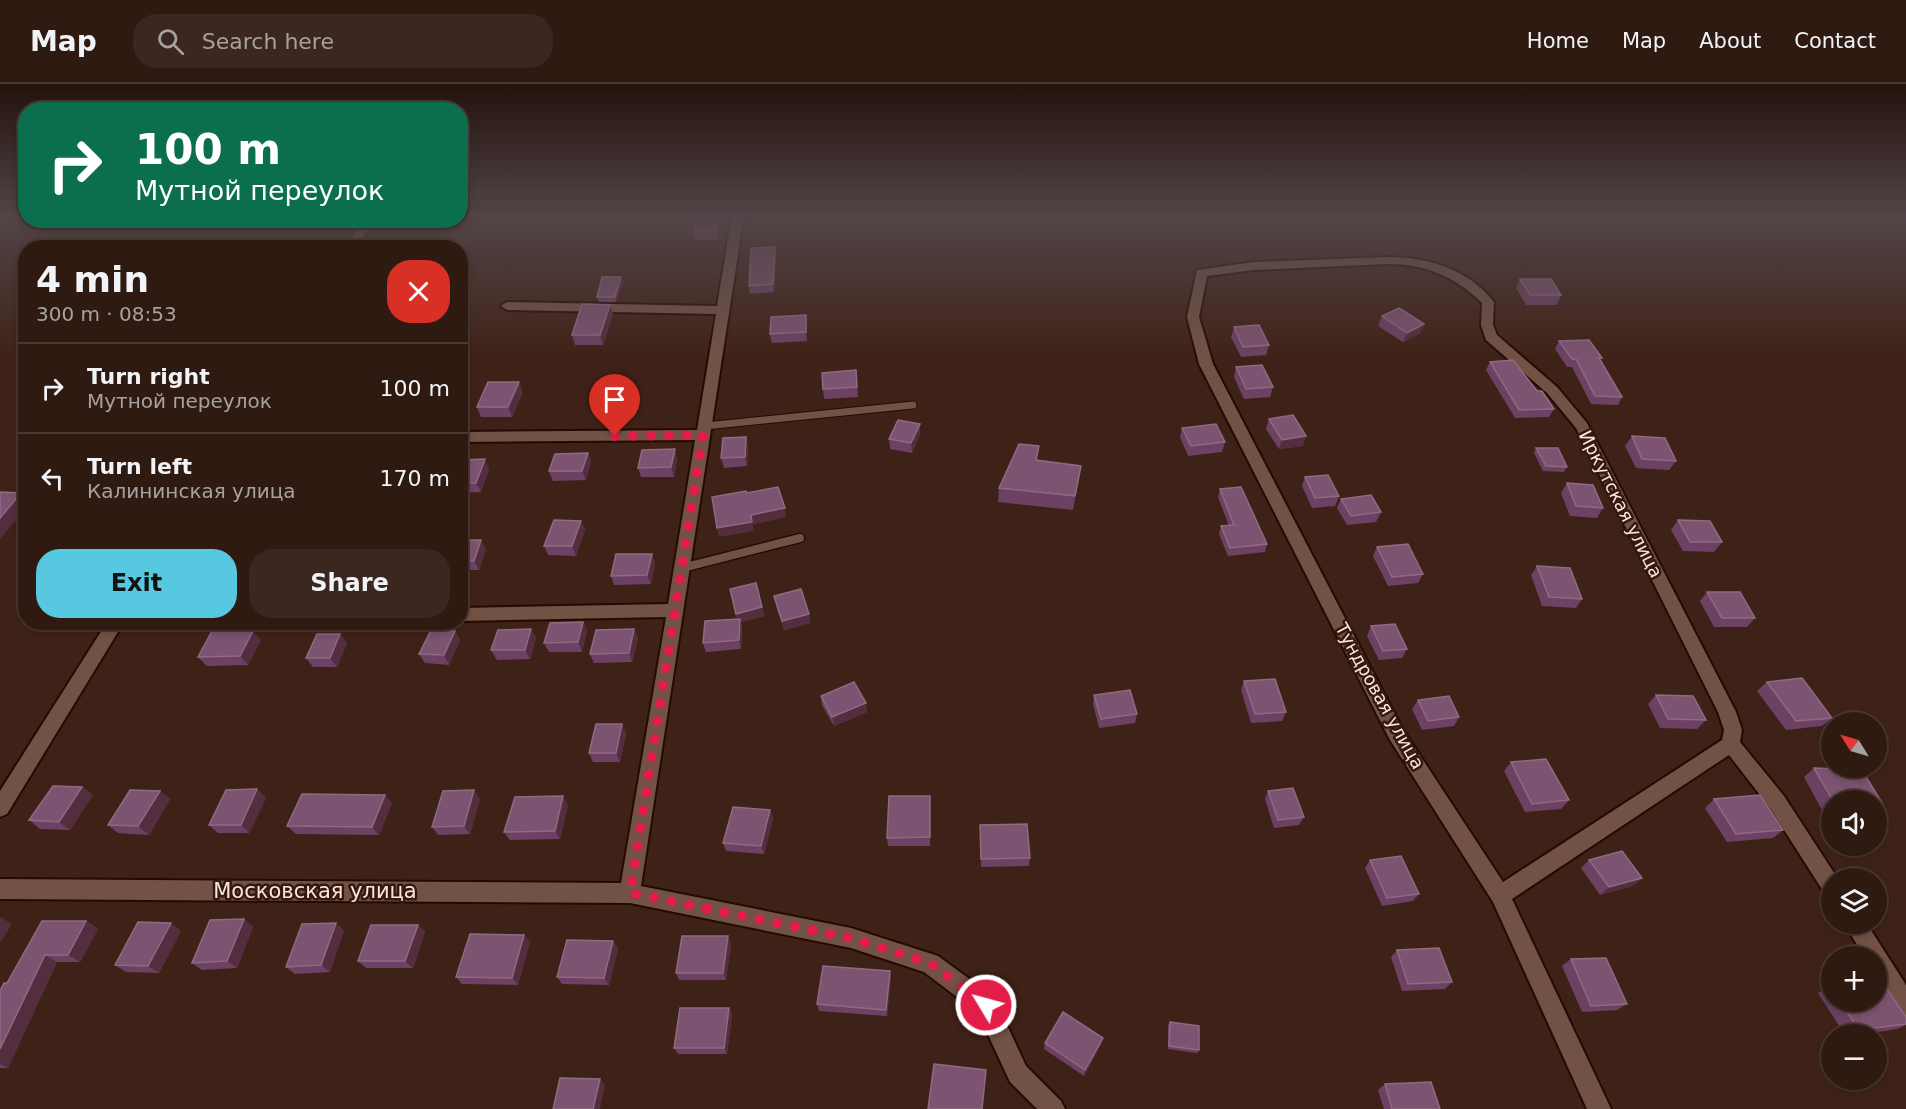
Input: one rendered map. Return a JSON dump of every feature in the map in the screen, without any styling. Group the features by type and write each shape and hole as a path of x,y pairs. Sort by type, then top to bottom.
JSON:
{"street":[{"path":"630,893 730,263"},
{"name":"Иркутская улица","path":"1201,273 1232,267 1366,263"},
{"name":"Иркутская улица","path":"1408,263 1428,264 1448,272 1473,287 1488,302 1487,325 1491,337 1552,390 1582,426 1727,712 1732,730 1731,744"},
{"name":"Тундровая улица","path":"1201,273 1193,317 1206,364 1396,734 1500,895 1599,1109"},
{"path":"507,306 723,310"},
{"path":"468,437 704,430"},
{"path":"468,615 675,610"},
{"path":"0,808 111,630"},
{"path":"1500,895 1731,744 1777,802 1821,870"},
{"name":"Московская улица","path":"0,889 630,893 851,938 930,963 986,1005 1018,1074 1053,1109"},
{"path":"1887,975 1906,1005"}],"lane":[{"path":"704,430 913,405"},
{"path":"682,568 800,538"}],"building":[{"path":"750,263 774,263 773,284 749,286"},
{"path":"602,277 621,277 615,297 597,297"},
{"path":"1520,279 1551,279 1561,295 1530,295"},
{"path":"582,304 610,305 600,335 572,335"},
{"path":"1399,308 1424,324 1407,333 1382,316"},
{"path":"806,315 806,332 770,334 771,317"},
{"path":"1259,325 1269,345 1243,347 1234,327"},
{"path":"1589,340 1602,358 1599,358 1622,397 1595,396 1576,359 1572,359 1559,341"},
{"path":"1513,360 1537,391 1542,391 1554,409 1519,410 1490,362"},
{"path":"1262,365 1273,387 1246,389 1236,367"},
{"path":"856,370 857,387 823,389 822,373"},
{"path":"488,382 519,382 508,407 477,407"},
{"path":"1293,415 1306,436 1282,440 1269,419"},
{"path":"898,420 920,424 911,443 889,439"},
{"path":"1216,424 1225,442 1191,446 1182,428"},
{"path":"1632,436 1665,438 1676,461 1642,459"},
{"path":"746,437 745,457 721,458 723,438"},
{"path":"1019,444 1039,446 1036,460 1081,466 1075,496 999,488"},
{"path":"1536,448 1558,448 1567,467 1546,466"},
{"path":"675,449 671,467 638,468 642,450"},
{"path":"588,453 582,471 549,471 555,454"},
{"path":"485,459 476,483 468,483 468,460"},
{"path":"1328,475 1339,496 1315,498 1305,477"},
{"path":"1567,483 1593,485 1603,508 1576,506"},
{"path":"778,487 785,508 751,515 752,522 717,528 712,497"},
{"path":"1241,487 1267,544 1230,548 1221,526 1234,525 1220,489"},
{"path":"0,492 18,493 18,497 0,518"},
{"path":"1371,495 1381,512 1351,516 1341,499"},
{"path":"554,520 581,521 572,546 544,546"},
{"path":"1678,520 1710,521 1722,542 1690,542"},
{"path":"468,540 481,540 474,561 468,561"},
{"path":"1408,544 1423,574 1392,577 1377,547"},
{"path":"616,554 652,554 647,575 611,576"},
{"path":"1537,566 1570,568 1582,599 1549,597"},
{"path":"756,583 762,607 736,614 730,589"},
{"path":"801,589 809,614 782,621 774,596"},
{"path":"1707,592 1740,592 1755,618 1722,618"},
{"path":"740,619 739,640 703,643 705,621"},
{"path":"583,622 578,642 544,643 550,623"},
{"path":"1395,624 1407,649 1383,651 1371,626"},
{"path":"531,629 525,650 491,650 498,630"},
{"path":"634,629 629,653 590,654 596,630"},
{"path":"431,630 455,631 444,655 419,654"},
{"path":"212,631 253,631 240,656 198,657"},
{"path":"317,634 340,634 330,658 306,658"},
{"path":"1802,678 1828,712 1821,712 1821,719 1796,721 1767,682"},
{"path":"1275,679 1286,712 1255,714 1244,681"},
{"path":"854,682 866,703 832,717 821,696"},
{"path":"1130,690 1137,714 1101,719 1094,695"},
{"path":"1656,695 1693,696 1706,720 1668,719"},
{"path":"1449,696 1459,717 1428,721 1418,700"},
{"path":"596,724 622,724 616,753 589,753"},
{"path":"1546,759 1569,800 1532,804 1511,762"},
{"path":"1814,768 1821,768 1821,778 1867,778 1874,790 1827,790"},
{"path":"53,786 82,787 59,822 29,820"},
{"path":"1293,788 1304,817 1278,820 1268,791"},
{"path":"257,789 241,825 209,825 226,790"},
{"path":"130,790 160,791 138,826 108,825"},
{"path":"474,790 464,826 432,827 443,791"},
{"path":"302,794 385,795 372,827 287,826"},
{"path":"1760,795 1783,830 1736,834 1714,799"},
{"path":"563,796 555,831 504,832 515,797"},
{"path":"889,796 930,796 930,837 887,838"},
{"path":"733,807 770,810 761,846 723,843"},
{"path":"1027,824 1030,858 981,859 980,825"},
{"path":"1622,851 1642,878 1609,887 1589,860"},
{"path":"1401,856 1419,894 1387,898 1370,860"},
{"path":"244,919 227,961 192,963 210,920"},
{"path":"42,921 86,921 68,955 45,955 0,1049 0,991 4,983 7,983"},
{"path":"138,922 171,923 148,966 115,965"},
{"path":"336,923 321,965 286,967 302,924"},
{"path":"371,925 418,925 405,961 358,961"},
{"path":"470,934 524,935 512,978 456,977"},
{"path":"682,936 728,936 723,973 676,973"},
{"path":"567,940 613,941 604,978 557,977"},
{"path":"1439,948 1452,982 1408,984 1397,950"},
{"path":"1606,958 1627,1004 1591,1006 1571,959"},
{"path":"823,966 890,971 886,1010 817,1004"},
{"path":"1887,989 1906,1017 1906,1024 1887,1026 1887,1024 1855,1024 1847,1012 1887,1012"},
{"path":"680,1008 729,1008 724,1048 674,1048"},
{"path":"1063,1012 1103,1038 1085,1070 1045,1043"},
{"path":"1170,1022 1199,1026 1199,1050 1169,1046"},
{"path":"934,1064 986,1070 982,1109 928,1109"},
{"path":"560,1078 600,1079 593,1109 553,1109"},
{"path":"1431,1082 1440,1109 1392,1109 1385,1084"}],"route":[{"path":"615,436 703,435 630,893 851,938 930,963 986,1005"}]}
